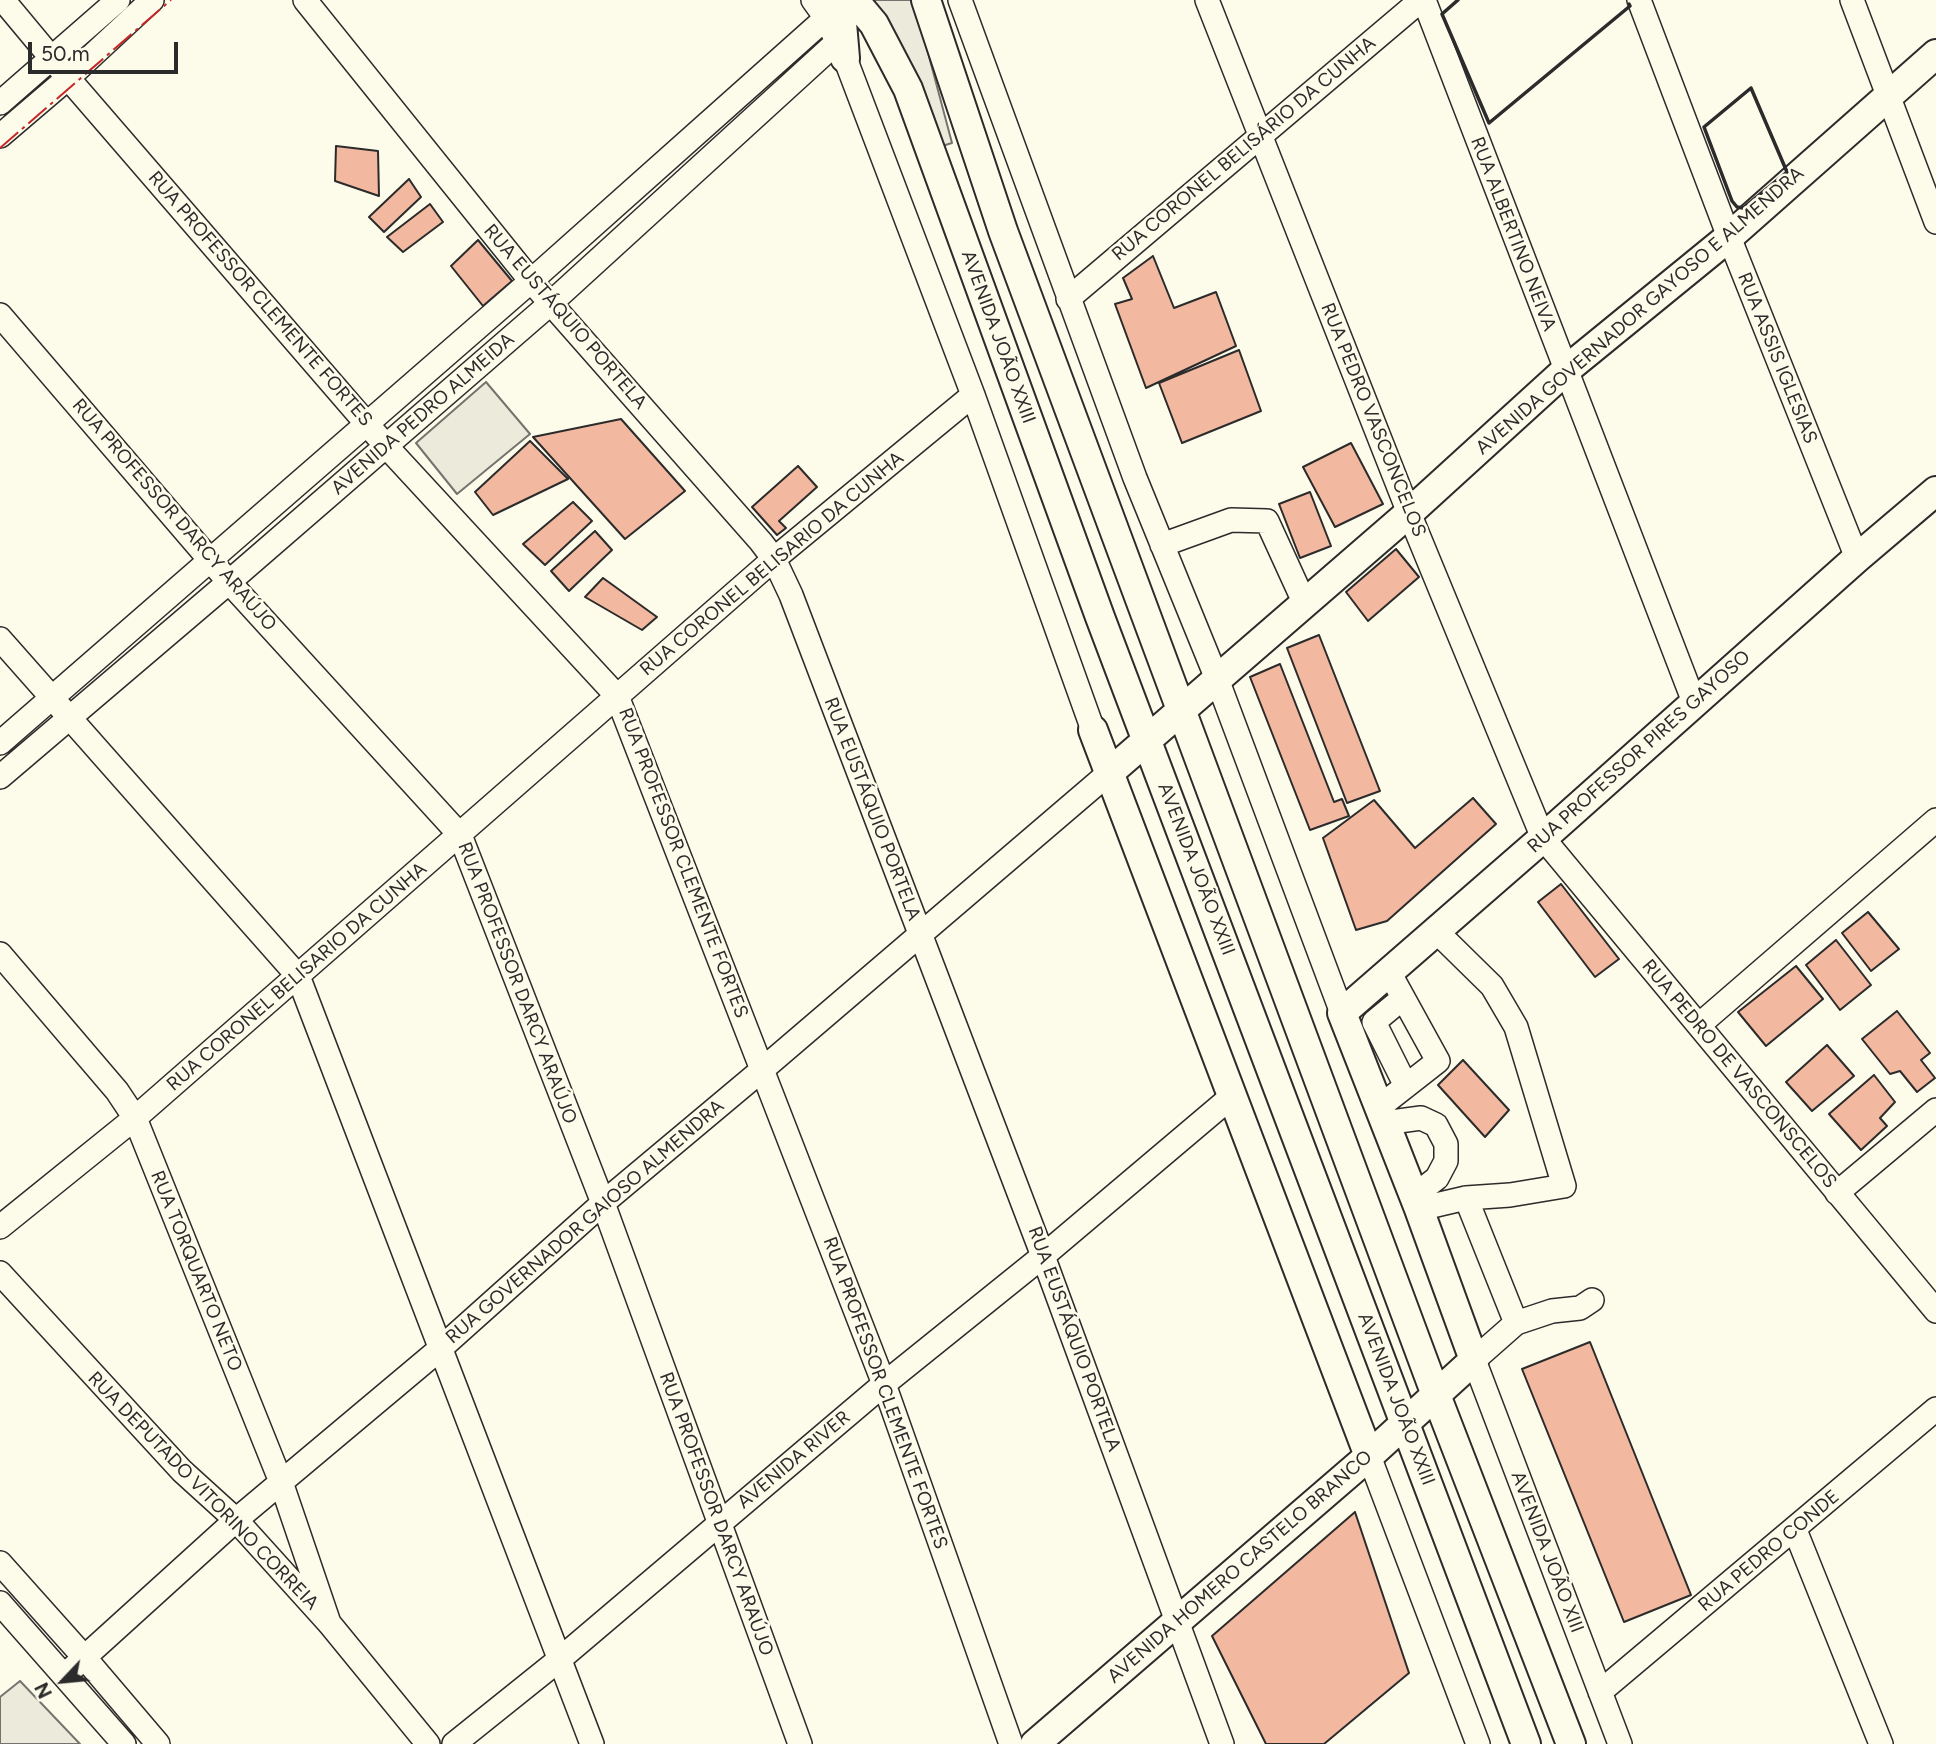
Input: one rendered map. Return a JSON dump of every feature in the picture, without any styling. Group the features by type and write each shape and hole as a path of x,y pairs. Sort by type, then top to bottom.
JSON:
{"main road":[{"name":"AVENIDA JOÃO XXIII","path":"854,0 874,24 908,89 1147,740 1527,1744"},
{"name":"AVENIDA JOÃO XXIII","path":"926,0 1003,230 1436,1395 1572,1744"},
{"path":"936,0 936,33"},
{"path":"823,6 842,23 841,50"},
{"name":"AVENIDA GOVERNADOR GAYOSO E ALMENDRA","path":"1109,773 1409,513 1566,370 1729,237 1936,54"},
{"name":"RUA PROFESSOR PIRES GAYOSO","path":"1342,1013 1936,491"},
{"path":"1093,730 1368,1457"},
{"path":"1342,1013 1417,1203 1474,1360"},
{"name":"AVENIDA HOMERO CASTELO BRANCO","path":"1035,1744 1405,1425 1474,1360"}],"street":[{"name":"RUA PROFESSOR CLEMENTE FORTES","path":"3,0 386,446 617,696 884,1384 1011,1744"},
{"path":"0,103 118,0"},
{"path":"0,136 68,78 152,0"},
{"name":"RUA EUSTÁQUIO PORTELA","path":"305,0 531,281 774,559 791,595 1043,1256 1222,1744"},
{"path":"960,0 1068,299 1162,545 1217,679 1342,1013"},
{"name":"RUA PEDRO VASCONCELOS","path":"1207,0 1409,513 1543,838"},
{"name":"RUA CORONEL BELISÁRIO DA CUNHA","path":"1068,299 1259,135 1423,0"},
{"name":"RUA ALBERTINO NEIVA","path":"1423,0 1694,702"},
{"name":"RUA ASSIS IGLESIAS","path":"1639,0 1729,237 1857,558"},
{"path":"1852,0 1936,222"},
{"name":"AVENIDA PEDRO ALMEIDA","path":"0,743 531,281 823,6"},
{"path":"841,50 973,396 1093,730"},
{"name":"AVENIDA PEDRO ALMEIDA","path":"0,777 229,582 841,50"},
{"name":"RUA PROFESSOR DARCY ARAÚJO","path":"0,315 229,582 460,835 603,1203 800,1744"},
{"name":"RUA CORONEL BELISARIO DA CUNHA","path":"0,1227 135,1118 774,559 973,396"},
{"path":"1162,545 1231,520 1267,521 1305,604"},
{"path":"0,639 298,976 593,1744"},
{"name":"RUA GOVERNADOR GAIOSO ALMENDRA","path":"65,1675 236,1520 441,1348 603,1203 1109,773"},
{"path":"1699,1025 1936,820"},
{"name":"RUA PEDRO DE VASCONSCELOS","path":"1543,838 1936,1311"},
{"path":"1417,1203 1510,1195 1563,1186 1516,1027 1492,986 1436,931"},
{"name":"RUA TORQUARTO NETO","path":"0,954 117,1091 135,1118 281,1482 329,1623"},
{"path":"1381,1115 1406,1086 1438,1061 1389,972"},
{"path":"1404,998 1374,1022 1406,1086"},
{"name":"AVENIDA RIVER","path":"454,1744 560,1659 884,1384 1043,1256 1231,1097"},
{"path":"1837,1193 1936,1110"},
{"path":"1381,1115 1421,1118 1436,1125 1447,1144 1446,1161 1437,1178 1417,1203"},
{"path":"1466,1198 1516,1323"},
{"name":"RUA DEPUTADO VITORINO CORREIA","path":"0,1273 182,1471 236,1520 329,1623 428,1744"},
{"path":"1474,1360 1516,1323 1552,1311 1580,1308 1592,1300"},
{"name":"AVENIDA JOÃO XIII","path":"1474,1360 1620,1744"},
{"name":"RUA PEDRO CONDE","path":"1600,1692 1936,1409"},
{"path":"1368,1457 1478,1744"},
{"path":"1795,1530 1881,1744"},
{"path":"0,1563 158,1744"},
{"path":"0,1603 124,1744"}],"shaded area":[{"path":"870,0 914,0 952,143 942,146"},
{"path":"486,382 530,434 457,494 416,443"},
{"path":"20,1681 80,1744 0,1744 0,1697"}],"building":[{"path":"336,146 378,151 379,196 335,181"},
{"path":"409,179 421,197 384,232 369,217"},
{"path":"430,204 443,222 403,252 387,237"},
{"path":"478,240 512,281 483,306 451,266"},
{"path":"1153,256 1174,308 1216,292 1236,346 1146,388 1115,304 1132,299 1123,278"},
{"path":"1239,350 1261,411 1182,443 1159,383"},
{"path":"621,419 685,491 625,539 533,437"},
{"path":"530,441 568,479 493,515 475,492"},
{"path":"1351,443 1383,504 1335,527 1303,467"},
{"path":"798,466 817,487 779,521 786,528 777,535 752,507"},
{"path":"1310,492 1331,546 1300,558 1279,504"},
{"path":"573,502 592,521 545,565 523,544"},
{"path":"595,531 612,550 569,591 551,571"},
{"path":"1396,549 1419,577 1368,621 1346,592"},
{"path":"603,578 657,617 642,630 585,597"},
{"path":"1319,635 1380,791 1347,803 1287,648"},
{"path":"1280,664 1334,802 1342,799 1349,816 1310,830 1250,677"},
{"path":"1473,798 1496,824 1387,921 1356,930 1323,838 1374,800 1415,848"},
{"path":"1561,884 1619,959 1595,977 1538,902"},
{"path":"1868,912 1899,949 1871,971 1842,933"},
{"path":"1836,940 1871,985 1840,1010 1806,965"},
{"path":"1796,966 1823,999 1766,1046 1738,1012"},
{"path":"1897,1011 1930,1053 1921,1060 1935,1078 1917,1092 1900,1071 1890,1074 1862,1039"},
{"path":"1827,1045 1854,1076 1812,1111 1786,1082"},
{"path":"1463,1060 1509,1110 1485,1137 1438,1085"},
{"path":"1874,1075 1895,1102 1880,1118 1887,1126 1861,1150 1829,1114"},
{"path":"1590,1342 1691,1595 1624,1622 1522,1369"},
{"path":"1355,1512 1409,1673 1324,1744 1266,1744 1212,1636"}],"wall":[{"path":"1458,0 1442,14 1489,123 1630,6 1629,4"},
{"path":"1751,88 1787,172 1743,208 1737,207 1732,201 1704,127 1751,88"}],"power":[{"path":"0,148 171,0"}]}
